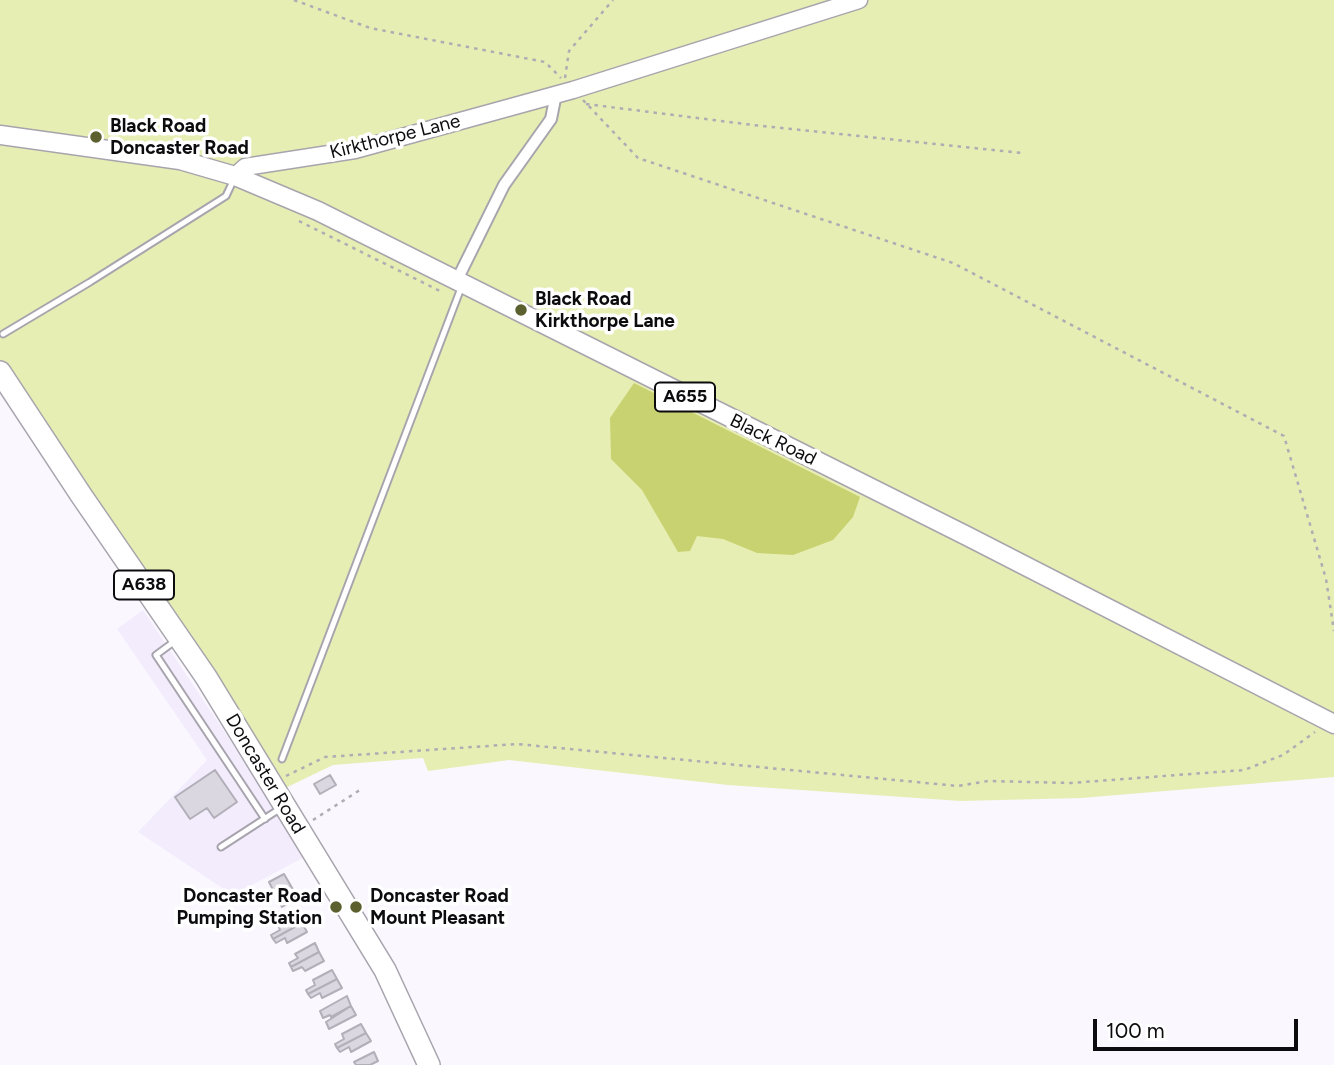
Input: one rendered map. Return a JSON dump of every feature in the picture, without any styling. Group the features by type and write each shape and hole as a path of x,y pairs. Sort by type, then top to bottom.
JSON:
{"highway":[{"name":"Doncaster Road","path":"0,372 81,495 180,636 385,970 429,1065"},
{"name":"Doncaster Road","path":"0,391 81,495"}],"main road":[{"name":"Black Road","path":"0,135 180,160 235,176 318,211 458,289 955,530 1331,722"}],"street":[{"name":"Kirkthorpe Lane","path":"235,176 245,167 355,150 573,90 859,0"},
{"path":"458,289 504,185 551,119 556,94"}],"lane":[{"path":"3,334 226,196 235,176"},
{"path":"282,759 458,289"},
{"path":"180,636 156,655 265,819"},
{"path":"221,847 284,807"}],"path":[{"path":"294,0 370,28 545,62 565,82 569,51 613,0"},
{"path":"573,90 638,158 953,263 1284,436 1326,579 1334,631"},
{"path":"586,104 752,125 1022,153"},
{"path":"293,218 458,289"},
{"path":"279,780 325,757 517,744 958,786 988,781 1071,783 1244,770 1283,755 1331,722"},
{"path":"298,830 360,790"}],"shaded area":[{"path":"143,610 258,782 312,853 233,895 138,832 207,760 117,629"}],"green space":[{"path":"0,0 1334,0 1334,777 1081,798 961,801 728,785 509,760 428,771 423,758 333,765 277,792 0,372"},
{"path":"634,383 860,497 853,517 833,540 793,555 757,553 723,539 697,536 690,551 678,552 642,490 611,459 610,418"}],"building":[{"path":"215,770 237,802 214,818 207,808 190,819 175,797"},
{"path":"330,775 336,785 320,794 314,784"},
{"path":"284,874 291,886 275,894 269,882"},
{"path":"291,886 298,898 282,907 275,894"},
{"path":"297,915 302,923 273,939 271,935 280,930 278,925"},
{"path":"302,923 307,932 287,943 285,938 276,943 273,939"},
{"path":"315,943 319,952 291,967 289,963 298,958 295,954"},
{"path":"319,952 324,961 305,971 302,967 293,971 291,967"},
{"path":"332,970 337,979 308,994 306,990 315,985 313,980"},
{"path":"337,979 342,988 322,998 320,993 311,998 308,994"},
{"path":"347,996 351,1006 331,1017 330,1015 323,1018 320,1011"},
{"path":"351,1006 356,1015 329,1029 326,1022"},
{"path":"361,1024 366,1033 337,1048 335,1044 344,1039 342,1034"},
{"path":"366,1033 371,1041 351,1052 349,1047 340,1052 337,1048"},
{"path":"374,1052 378,1061 370,1065 356,1065 354,1062"}],"place":[{"name":"Black Road Doncaster Road","path":"96,137"},
{"name":"Black Road Kirkthorpe Lane","path":"521,310"},
{"name":"Doncaster Road Pumping Station","path":"336,907"},
{"name":"Doncaster Road Mount Pleasant","path":"356,907"}]}
